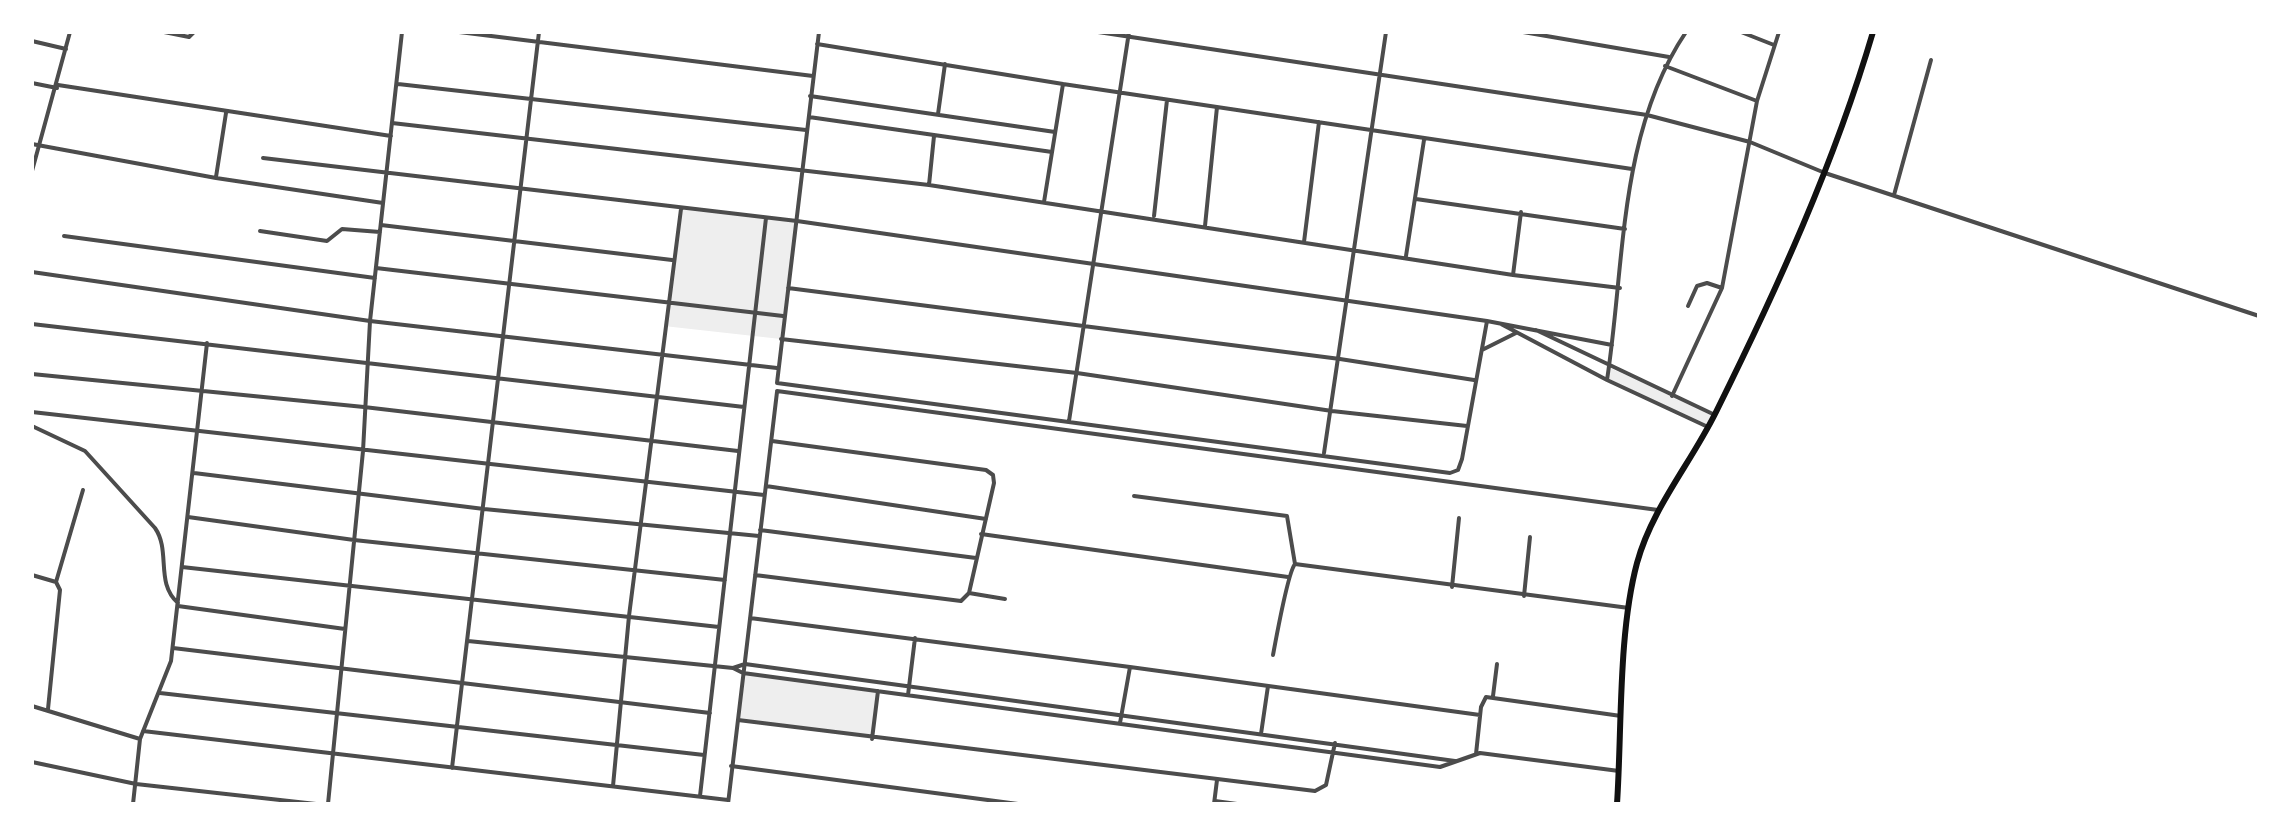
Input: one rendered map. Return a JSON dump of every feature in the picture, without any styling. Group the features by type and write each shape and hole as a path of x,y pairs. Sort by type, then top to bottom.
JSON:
{"main road":[{"path":"1617,804 1629,608 1638,560 1659,511 1715,415 1825,173 1873,32"}],"street":[{"path":"32,171 34,145 58,87 70,32"},
{"path":"164,32 189,37 194,32"},
{"path":"328,804 363,451 370,321 402,32"},
{"path":"459,32 813,76"},
{"path":"452,768 460,725 518,189 539,32"},
{"path":"143,731 728,802 779,384 775,368 797,221 818,32"},
{"path":"1098,32 1128,34 1647,115 1750,142 1825,173 2259,316"},
{"path":"1324,454 1386,32"},
{"path":"1523,32 1669,57"},
{"path":"1607,380 1632,169 1665,66 1686,32"},
{"path":"1741,32 1774,45"},
{"path":"1672,396 1722,288 1757,101 1779,32"},
{"path":"1069,421 1128,34"},
{"path":"32,41 66,49"},
{"path":"817,44 1424,140 1632,169"},
{"path":"1894,195 1931,60"},
{"path":"938,114 945,64"},
{"path":"1665,66 1757,101"},
{"path":"32,83 391,136"},
{"path":"398,84 532,96 806,130"},
{"path":"1044,202 1063,84"},
{"path":"810,96 1055,132"},
{"path":"1153,217 1167,100"},
{"path":"1205,226 1217,107"},
{"path":"216,178 226,113"},
{"path":"808,116 1052,152"},
{"path":"1304,242 1319,122"},
{"path":"392,123 929,185 1153,217 1513,275 1620,288"},
{"path":"929,185 934,136"},
{"path":"1406,257 1424,140"},
{"path":"34,145 216,178 383,203"},
{"path":"263,158 386,175 797,221 1487,321 1612,345"},
{"path":"1416,199 1625,229"},
{"path":"613,786 624,701 629,616 643,525 672,260 681,209"},
{"path":"1513,275 1521,212"},
{"path":"700,797 766,218"},
{"path":"381,225 672,260"},
{"path":"260,231 327,241 342,229 380,232"},
{"path":"64,236 375,278"},
{"path":"376,268 783,316"},
{"path":"32,272 370,321 775,368"},
{"path":"1688,306 1697,286 1707,283 1722,288"},
{"path":"788,288 1340,359 1474,380"},
{"path":"779,384 1324,454 1440,473 1455,471 1461,465 1487,321"},
{"path":"1499,323 1607,380 1708,427"},
{"path":"32,324 207,343 368,366 744,407"},
{"path":"1530,328 1715,415"},
{"path":"1480,351 1516,333"},
{"path":"781,339 1077,373 1332,411 1467,426"},
{"path":"133,804 140,739 160,693 173,648 207,343"},
{"path":"32,374 364,407 738,451"},
{"path":"777,391 1659,511"},
{"path":"32,412 117,423 199,428 363,451 764,495"},
{"path":"32,426 85,451 155,528 162,541 165,585 178,605 344,629"},
{"path":"755,575 961,601 969,593 994,483 989,471 772,441"},
{"path":"194,473 484,509 728,535 760,533 976,558"},
{"path":"765,486 986,519"},
{"path":"48,709 60,593 56,582 83,490"},
{"path":"1134,496 1287,516 1291,525 1291,555 1295,564"},
{"path":"188,517 354,540 725,580"},
{"path":"1452,587 1459,518"},
{"path":"981,534 1288,577"},
{"path":"1524,596 1530,537"},
{"path":"1273,655 1285,610 1288,577 1295,564"},
{"path":"1295,564 1629,608"},
{"path":"182,567 719,627"},
{"path":"32,575 56,582"},
{"path":"969,593 1005,599"},
{"path":"750,618 1480,715"},
{"path":"908,695 915,638"},
{"path":"468,641 626,660 733,668 745,664 1458,762"},
{"path":"173,648 710,713"},
{"path":"1493,696 1497,664"},
{"path":"1120,723 1130,667"},
{"path":"733,668 743,673 1440,767 1476,754 1619,771"},
{"path":"1261,734 1268,686"},
{"path":"872,739 878,691"},
{"path":"160,693 704,755"},
{"path":"1476,754 1484,699 1493,696 1623,717"},
{"path":"32,706 140,739"},
{"path":"737,720 872,739 1320,791 1326,785 1335,743"},
{"path":"32,762 135,783 316,804"},
{"path":"731,766 1018,804"},
{"path":"1217,780 1214,803 1237,804"}],"shaded area":[{"path":"681,209 797,221 781,339 664,326"},
{"path":"1608,367 1713,414 1707,424 1608,381"},
{"path":"743,673 878,691 872,739 737,720"}]}
